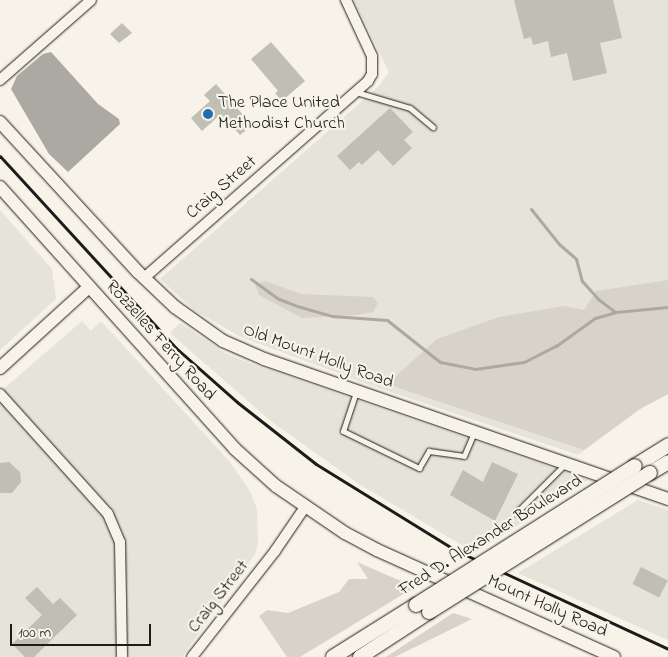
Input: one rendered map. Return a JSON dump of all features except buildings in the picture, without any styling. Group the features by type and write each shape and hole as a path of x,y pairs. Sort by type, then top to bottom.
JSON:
{"main road":[{"name":"Fred D. Alexander Boulevard","path":"360,657 422,609 668,445"},
{"name":"Fred D. Alexander Boulevard","path":"333,657 422,609 668,462"}],"street":[{"path":"0,80 91,0"},
{"name":"Craig Street","path":"144,278 368,81 373,65 346,0"},
{"name":"Old Mount Holly Road","path":"0,122 144,278 175,307 224,341 264,359 668,499"},
{"name":"Rozzelles Ferry Road","path":"0,187 88,288 246,461 305,507"},
{"path":"0,368 88,288"},
{"path":"0,394 108,514 120,542 122,657"},
{"name":"Craig Street","path":"192,657 276,551 305,507"},
{"name":"Mount Holly Road","path":"305,507 377,550 598,654 614,657"}],"lane":[{"path":"356,92 410,108 433,127"},
{"path":"356,391 343,431 419,468 429,451 464,456 474,431"},
{"path":"516,513 557,476 566,463"}],"shaded area":[{"path":"354,0 668,0 668,394 640,409 578,455 367,384 241,337 194,310 160,279 379,86 389,72"},
{"path":"51,52 98,104 119,119 120,124 68,172 49,154 11,89 17,76 43,54"},
{"path":"0,210 52,269 56,299 0,350"},
{"path":"668,280 668,394 640,409 584,450 387,384 437,339 499,317 564,306 584,310 596,291"},
{"path":"265,281 301,294 373,297 378,303 373,312 358,315 302,318 259,295 255,284"},
{"path":"82,321 91,331 101,321 230,462 250,491 257,509 258,543 255,554 182,657 0,657 0,392"},
{"path":"180,323 225,353 249,363 588,480 475,553 359,484 272,422 170,333"},
{"path":"638,500 668,510 668,640 518,573"},
{"path":"357,562 415,587 300,657 287,657 259,616 267,610 288,613 339,592 349,579 368,579"},
{"path":"453,613 472,619 395,657 386,657"}],"waterway":[{"path":"531,209 559,244 576,259 582,281 598,299 615,312"},
{"path":"251,279 279,299 297,306 332,316 387,320 440,362 475,369 524,362 556,346 595,318 616,312 668,307"}],"railway":[{"path":"0,156 176,348 237,402 316,464 455,550 668,649"}],"place":[{"name":"The Place United Methodist Church","path":"208,114"}]}
